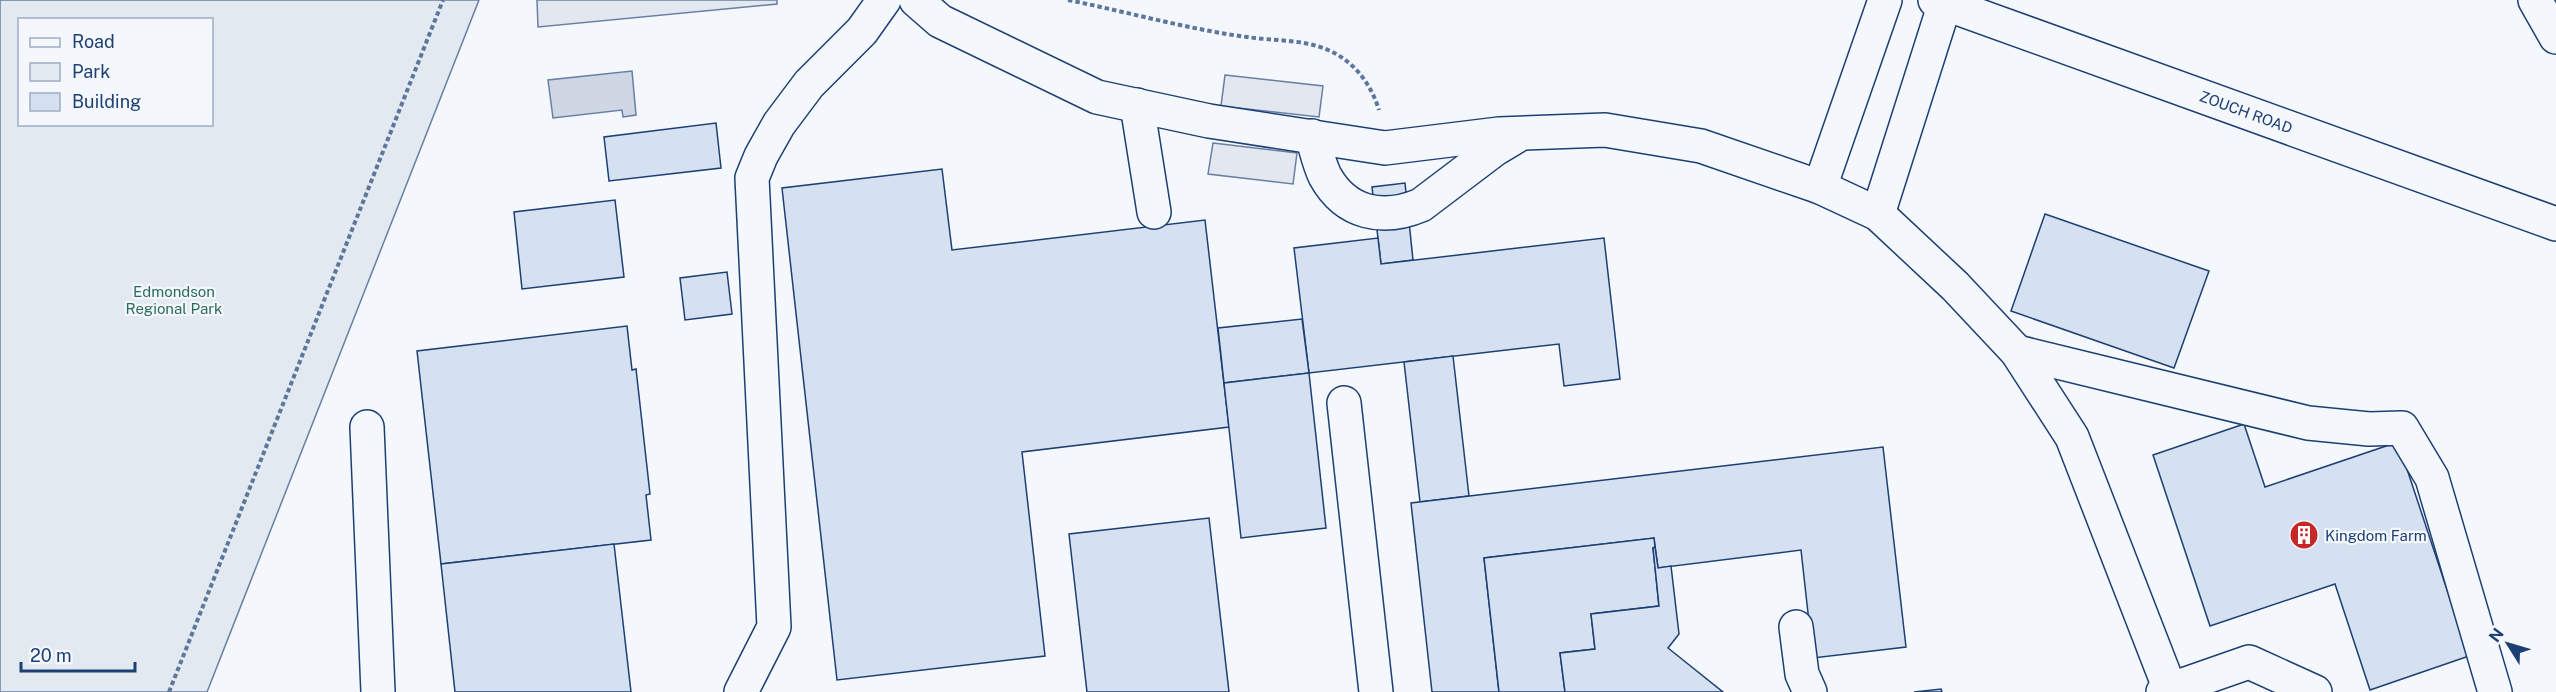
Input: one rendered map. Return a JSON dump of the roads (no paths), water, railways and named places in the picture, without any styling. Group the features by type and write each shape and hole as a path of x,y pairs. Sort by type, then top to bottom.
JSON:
{"street":[{"path":"741,692 774,627 752,178 779,123 809,84 862,31 884,0"},
{"path":"916,0 940,21 1097,97 1209,121 1385,148 1522,133 1605,130 1701,146 1820,187 1878,214 1955,286 2017,352 2072,437 2168,691 2249,662 2315,692"},
{"path":"1820,187 1885,0"},
{"path":"2535,0 2556,37"},
{"path":"1878,214 1940,2"},
{"name":"ZOUCH ROAD","path":"1940,2 2556,224"},
{"path":"1137,105 1154,212"},
{"path":"1312,136 1324,174 1337,194 1361,210 1375,214 1408,211 1421,205 1496,149 1522,133"},
{"path":"2017,352 2308,423 2369,429 2402,428 2432,478 2495,692"},
{"path":"1344,403 1376,692"},
{"path":"367,427 378,692"},
{"path":"1796,627 1802,674 1810,692"}],"place":[{"name":"Kingdom Farm","path":"2304,535"}],"park label":[{"name":"Edmondson Regional Park","path":"174,300"}]}
